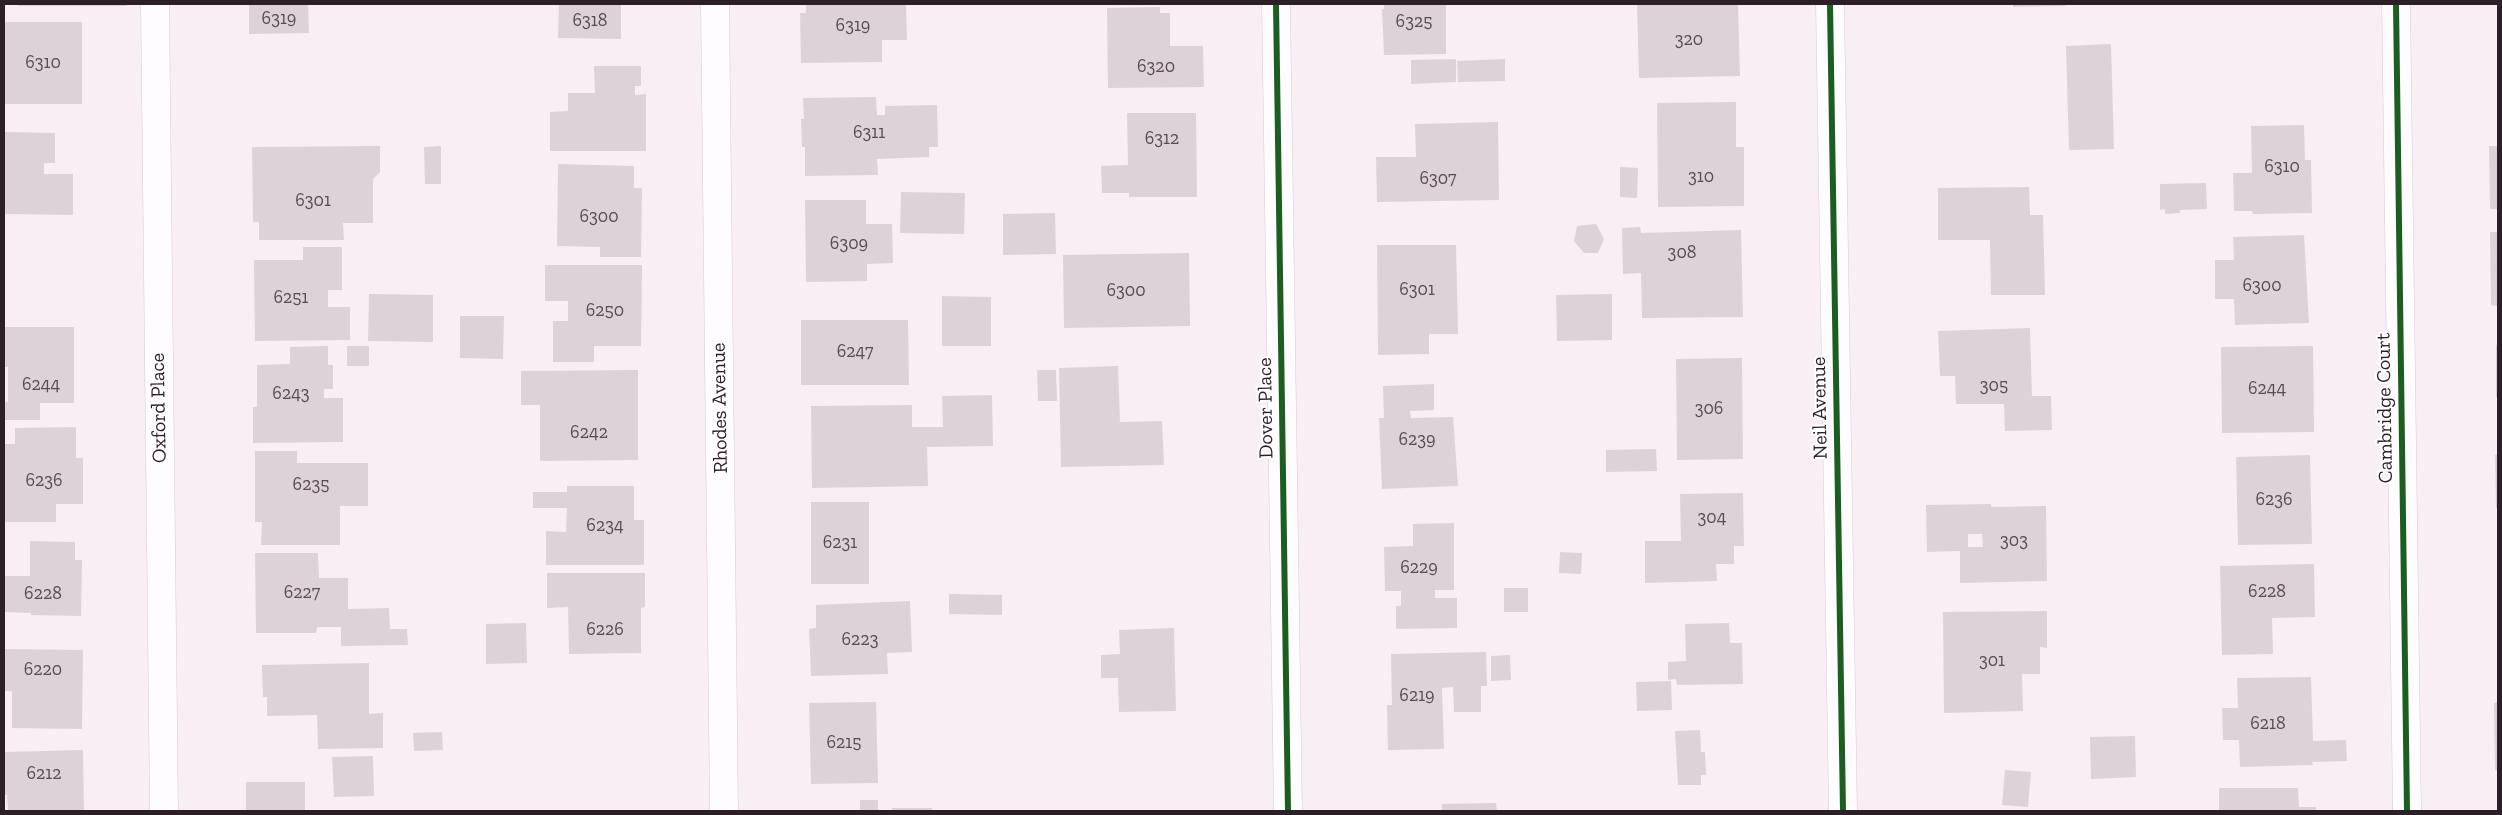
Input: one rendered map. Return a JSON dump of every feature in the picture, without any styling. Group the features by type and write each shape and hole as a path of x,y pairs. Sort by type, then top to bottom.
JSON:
{"street":[{"name":"Oxford Place","path":"155,4 164,811"},
{"name":"Rhodes Avenue","path":"715,4 724,811"},
{"name":"Dover Place","path":"1276,4 1288,811"},
{"name":"Neil Avenue","path":"1830,4 1843,811"},
{"name":"Cambridge Court","path":"2396,4 2407,811"}],"building":[{"path":"18,4 127,4 127,6 18,6"},
{"path":"249,4 308,4 309,33 249,34"},
{"path":"559,4 621,4 621,39 558,38"},
{"path":"806,4 906,4 907,40 882,40 882,62 801,63 800,13 806,13"},
{"path":"1384,4 1446,4 1446,54 1384,55 1382,9 1384,9"},
{"path":"1637,4 1738,4 1740,76 1639,78"},
{"path":"2013,4 2065,4 2065,6 2013,7"},
{"path":"1160,7 1160,13 1170,13 1170,46 1203,46 1204,87 1108,88 1107,8"},
{"path":"4,22 82,22 82,104 4,104"},
{"path":"2111,44 2114,149 2069,150 2066,46"},
{"path":"1456,59 1456,82 1411,84 1411,60"},
{"path":"1505,59 1505,81 1458,82 1457,61"},
{"path":"594,66 641,66 641,86 635,86 635,95 646,94 646,151 550,151 550,112 568,111 568,93 595,93"},
{"path":"876,97 877,115 885,115 885,106 937,105 938,147 929,147 929,157 877,159 878,175 805,176 805,147 802,147 801,119 804,119 803,98"},
{"path":"1736,102 1736,147 1744,147 1744,206 1658,207 1657,103"},
{"path":"1127,113 1196,113 1197,197 1129,197 1129,193 1102,193 1101,166 1128,165"},
{"path":"1498,122 1499,200 1377,202 1376,157 1416,157 1415,124"},
{"path":"2304,125 2305,160 2311,160 2312,213 2253,214 2252,211 2234,211 2233,173 2252,173 2251,126"},
{"path":"4,132 55,133 55,163 44,163 44,174 73,174 73,215 4,214"},
{"path":"380,146 380,172 373,179 373,223 343,223 344,240 259,240 259,222 253,222 252,147"},
{"path":"441,146 441,184 425,184 424,147"},
{"path":"2489,146 2498,146 2498,209 2490,209"},
{"path":"558,164 634,166 634,188 642,188 641,257 600,257 600,247 557,246"},
{"path":"1620,167 1638,168 1637,198 1620,197"},
{"path":"2206,183 2207,209 2180,210 2180,213 2165,214 2165,209 2160,210 2160,184"},
{"path":"2029,187 2030,215 2043,215 2045,295 1991,295 1990,240 1938,240 1938,188"},
{"path":"901,192 965,193 964,234 900,233"},
{"path":"805,200 866,200 866,224 892,224 893,263 867,264 867,281 806,282"},
{"path":"1055,213 1056,254 1003,255 1003,214"},
{"path":"1596,224 1604,239 1598,253 1584,253 1574,241 1577,226"},
{"path":"1640,227 1641,233 1741,230 1743,317 1642,318 1641,273 1623,274 1622,228"},
{"path":"2490,232 2498,232 2498,306 2491,305"},
{"path":"2304,235 2309,323 2235,325 2234,299 2215,299 2215,260 2234,260 2233,237"},
{"path":"1377,245 1456,245 1458,334 1429,334 1429,354 1378,355"},
{"path":"303,247 342,247 342,290 328,290 328,307 350,307 350,340 255,341 254,260 303,260"},
{"path":"1189,253 1190,326 1064,328 1063,255"},
{"path":"545,265 642,265 641,346 594,346 594,362 553,362 553,321 568,321 568,301 545,301"},
{"path":"369,294 433,295 433,342 368,341"},
{"path":"1612,294 1612,340 1557,341 1556,295"},
{"path":"942,296 991,297 991,346 942,346"},
{"path":"460,316 504,316 503,359 460,358"},
{"path":"801,320 908,320 909,385 801,385"},
{"path":"4,327 74,327 74,403 40,403 40,420 4,420 4,402 8,402 8,367 4,367"},
{"path":"2030,328 2032,396 2051,396 2052,430 2005,431 2004,404 1956,404 1955,376 1940,376 1938,331"},
{"path":"2498,344 2498,397 2496,397 2496,345"},
{"path":"328,346 328,365 333,365 333,389 324,389 324,398 343,398 343,442 253,443 253,407 257,407 257,365 290,364 290,347"},
{"path":"347,346 369,346 369,366 347,366"},
{"path":"2313,346 2314,432 2222,433 2221,347"},
{"path":"1742,358 1743,459 1677,460 1676,359"},
{"path":"1118,366 1120,422 1162,421 1164,465 1061,467 1059,368"},
{"path":"638,370 638,460 540,461 540,405 521,405 521,371"},
{"path":"1037,370 1056,370 1057,401 1038,401"},
{"path":"1434,384 1434,410 1410,411 1411,418 1453,417 1458,486 1382,489 1379,418 1384,418 1383,386"},
{"path":"992,395 993,446 927,447 928,486 812,488 811,406 912,405 912,427 943,427 942,396"},
{"path":"76,427 76,458 83,458 83,504 56,504 56,522 4,522 4,444 15,444 15,428"},
{"path":"1656,449 1657,471 1606,472 1606,450"},
{"path":"255,451 297,451 297,463 368,463 368,506 340,506 340,545 261,545 262,522 255,522"},
{"path":"2310,455 2312,544 2238,545 2236,457"},
{"path":"2495,455 2498,455 2498,508 2496,508"},
{"path":"567,486 634,486 634,520 644,520 644,565 546,565 546,531 566,532 567,508 533,508 533,492 567,492"},
{"path":"1743,493 1744,546 1734,546 1734,564 1716,564 1717,581 1645,583 1645,541 1681,541 1680,494"},
{"path":"811,502 869,502 869,584 811,584"},
{"path":"1991,504 1991,507 2046,506 2047,581 1960,583 1960,551 1927,552 1926,505","holes":["1968,534 1982,534 1983,547 1968,547"]},
{"path":"1454,523 1454,590 1435,590 1435,598 1457,598 1457,628 1396,629 1396,606 1401,606 1401,591 1385,591 1384,547 1413,546 1413,524"},
{"path":"30,541 75,542 75,560 82,560 81,616 31,615 31,613 4,612 4,576 30,576"},
{"path":"1560,552 1582,553 1581,574 1559,573"},
{"path":"255,553 318,553 319,578 348,578 348,609 389,608 390,629 407,629 408,645 341,646 341,627 317,627 316,633 256,633"},
{"path":"2314,564 2315,617 2272,618 2273,654 2222,655 2220,566"},
{"path":"547,573 645,573 645,607 641,608 641,653 569,654 568,607 547,608"},
{"path":"1504,588 1528,588 1528,612 1504,612"},
{"path":"949,594 1002,595 1002,615 949,614"},
{"path":"910,601 912,652 887,653 888,674 811,676 809,629 816,628 816,605"},
{"path":"2047,611 2047,648 2040,647 2040,674 2022,674 2023,711 1944,713 1943,612"},
{"path":"526,623 527,663 486,664 486,624"},
{"path":"1729,623 1730,643 1742,643 1743,684 1677,685 1676,679 1668,680 1668,662 1686,661 1685,624"},
{"path":"1174,628 1176,711 1119,712 1118,678 1101,678 1101,655 1120,654 1119,630"},
{"path":"4,649 83,650 82,729 12,728 12,691 4,691"},
{"path":"1486,652 1487,686 1481,686 1481,712 1454,712 1453,687 1442,688 1444,749 1388,750 1387,705 1392,705 1391,654"},
{"path":"1510,655 1511,680 1491,681 1491,656"},
{"path":"369,663 369,714 383,713 383,748 318,749 317,715 267,716 267,697 263,697 262,665"},
{"path":"2311,677 2313,741 2346,740 2347,761 2312,762 2313,765 2240,767 2239,740 2223,740 2222,708 2238,708 2237,678"},
{"path":"1671,681 1672,710 1637,711 1636,682"},
{"path":"876,702 878,783 811,784 809,703"},
{"path":"2498,702 2498,770 2495,770 2494,703"},
{"path":"1700,730 1701,752 1705,752 1706,775 1701,775 1701,785 1678,785 1675,731"},
{"path":"442,732 443,750 414,751 413,733"},
{"path":"2135,736 2136,777 2091,779 2090,737"},
{"path":"83,750 84,811 8,811 7,795 4,795 4,752"},
{"path":"373,756 374,796 334,797 332,757"},
{"path":"2005,770 2031,772 2028,807 2002,805"},
{"path":"246,782 305,782 305,811 246,811"},
{"path":"2219,788 2298,788 2299,807 2316,807 2316,811 2219,811"},
{"path":"860,800 878,800 878,811 860,811"},
{"path":"1496,803 1497,811 1442,811 1442,804"},
{"path":"892,808 932,808 932,811 892,811"}],"cycle path":[{"path":"1276,4 1288,811"},
{"path":"1830,4 1843,811"},
{"path":"2396,4 2407,811"}]}
